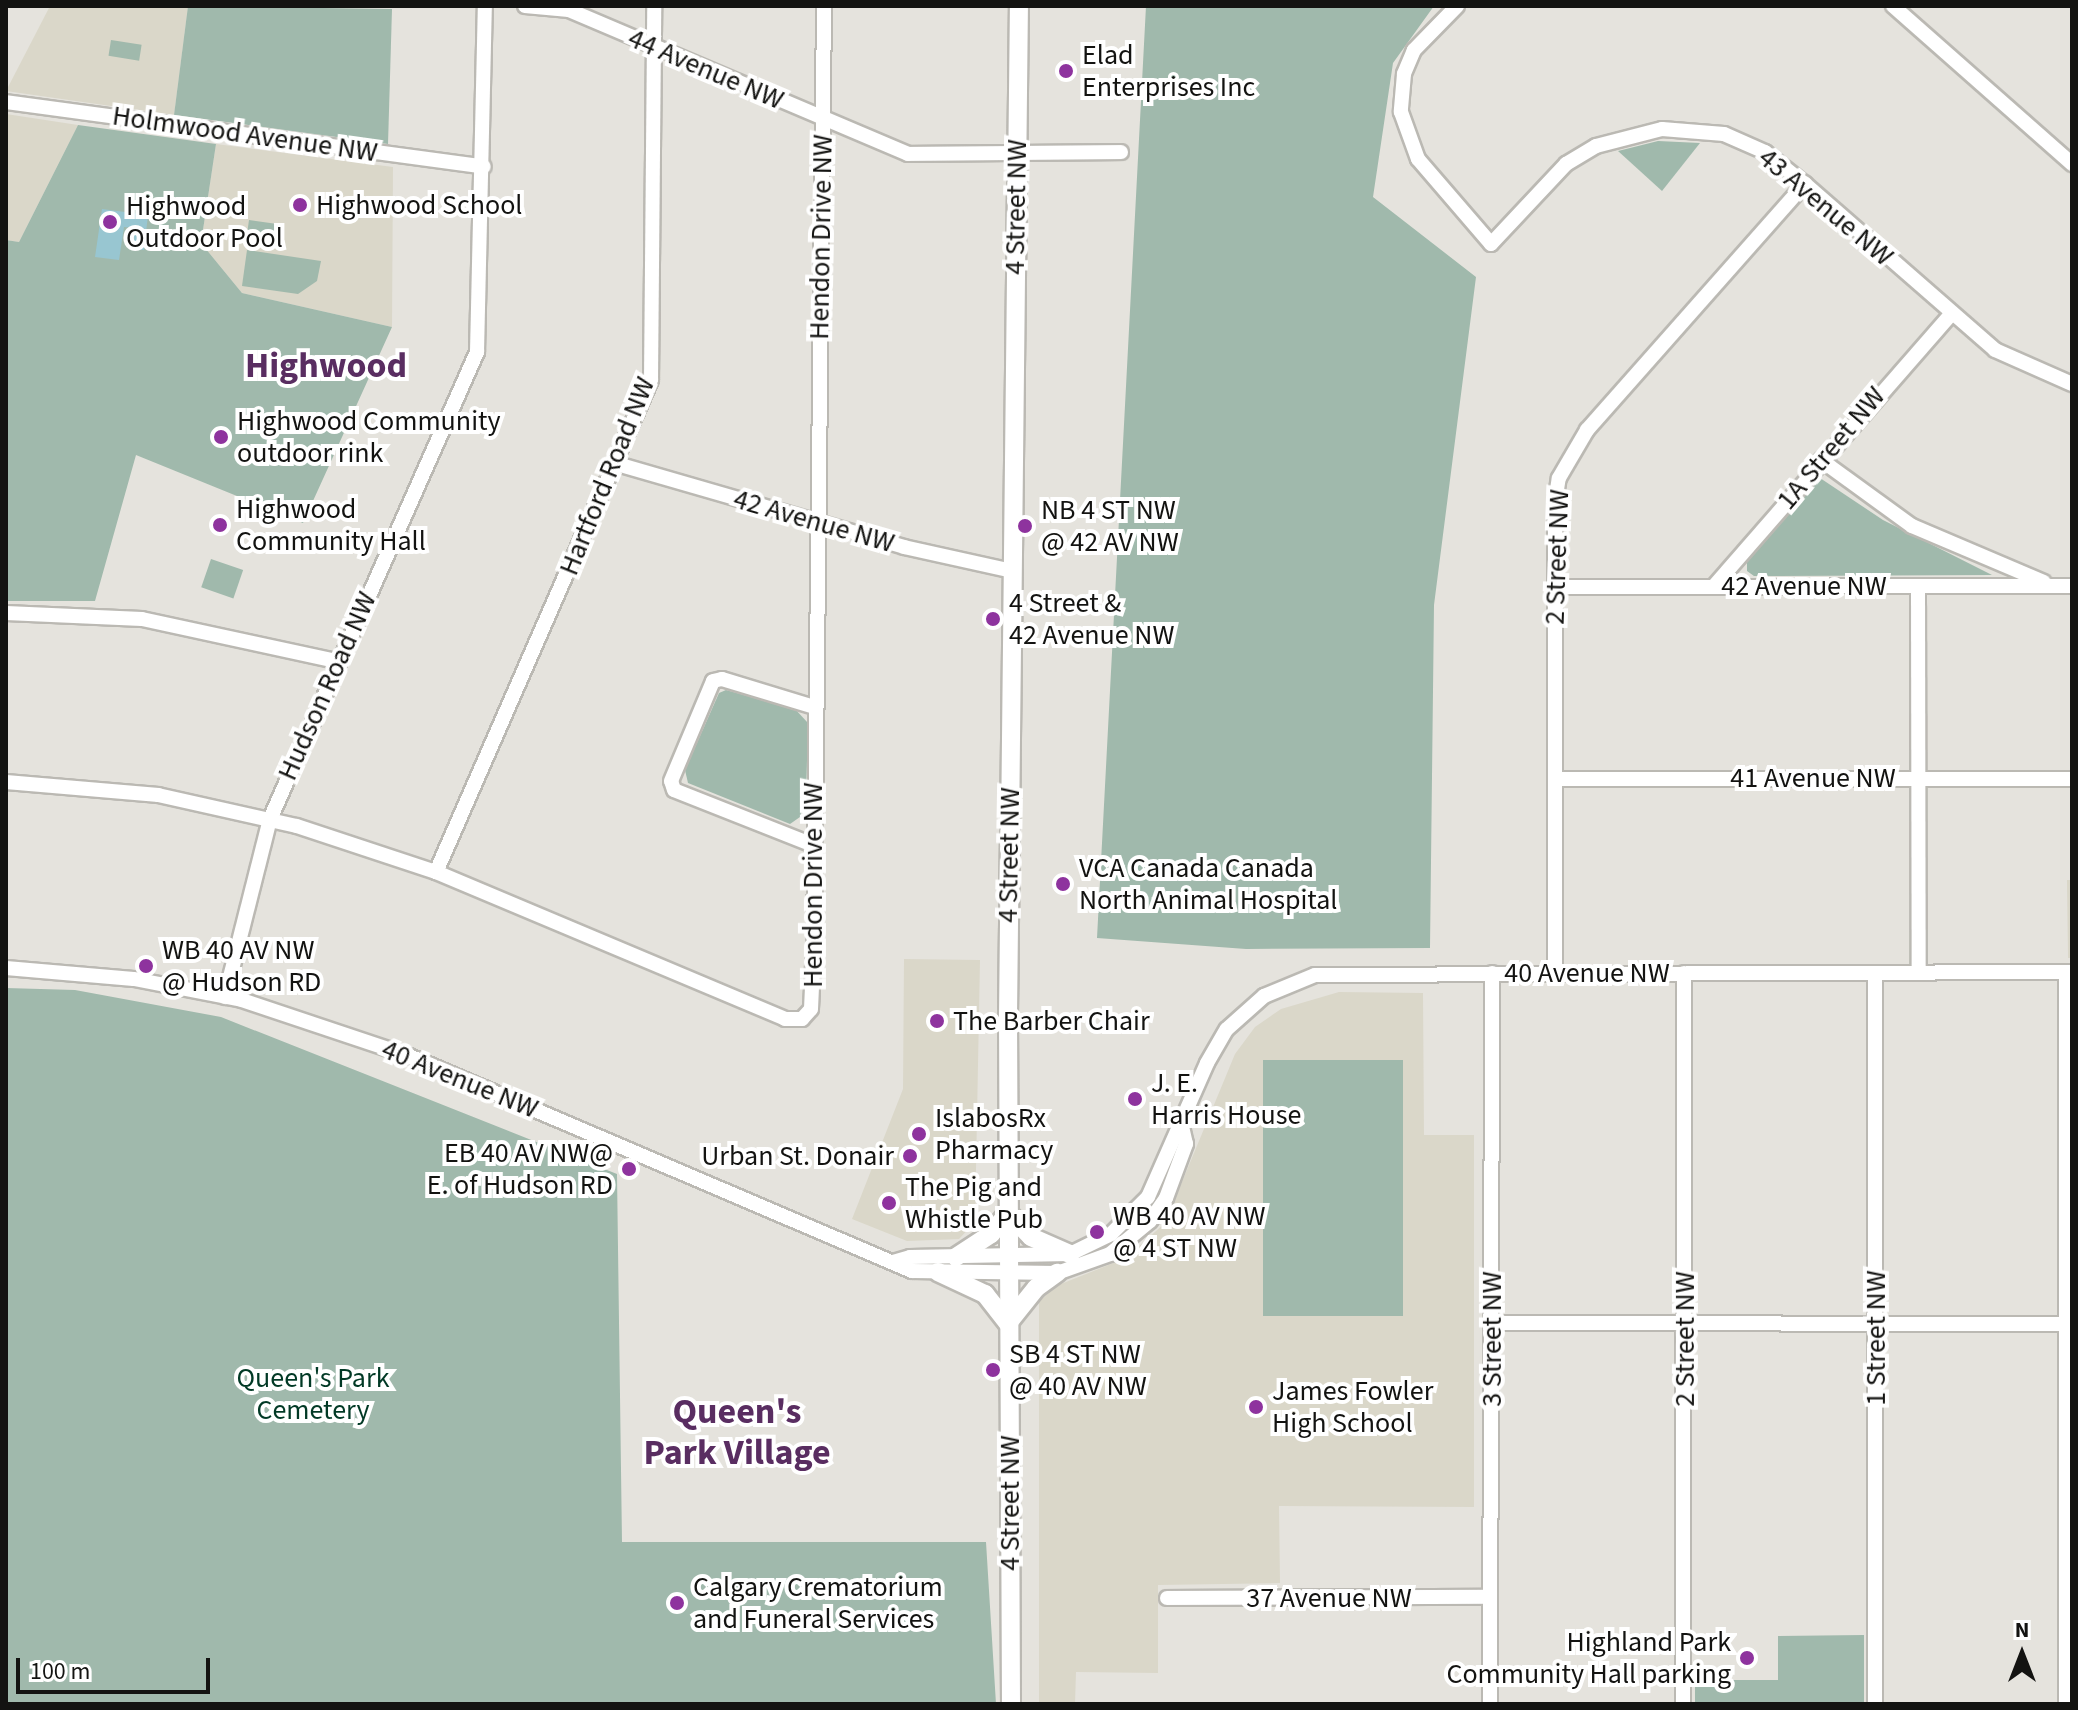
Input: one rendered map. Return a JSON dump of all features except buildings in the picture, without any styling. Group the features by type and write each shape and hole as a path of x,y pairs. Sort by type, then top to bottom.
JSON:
{"main road":[{"name":"4 Street NW","path":"1011,1704 1008,1213 1019,6"},
{"path":"956,1257 991,1234 1008,1213 1031,1237 1070,1254"},
{"path":"938,1272 985,1294 1008,1323 1036,1288 1057,1273"}],"street":[{"name":"Hudson Road NW","path":"225,997 270,819 336,661 477,352 484,167 485,6"},
{"name":"44 Avenue NW","path":"525,6 569,10 654,49 908,154 1121,152"},
{"name":"Hartford Road NW","path":"436,872 617,464 651,380 654,6"},
{"name":"Hendon Drive NW","path":"6,782 158,795 270,819 436,872 785,1019 802,1019 811,1009 824,6"},
{"name":"43 Avenue NW","path":"1457,6 1414,50 1404,74 1401,112 1418,159 1491,244 1566,164 1612,140 1646,131 1693,128 1724,134 1765,152 1995,350 2072,384"},
{"path":"1893,6 2072,164"},
{"name":"Holmwood Avenue NW","path":"6,102 484,167"},
{"name":"2 Street NW","path":"1555,973 1555,502 1559,478 1578,440 1805,184"},
{"name":"1A Street NW","path":"1714,586 1951,314"},
{"name":"42 Avenue NW","path":"1821,460 1912,526 2053,586"},
{"name":"42 Avenue NW","path":"617,464 988,569 1012,571"},
{"path":"1918,586 1919,973"},
{"name":"42 Avenue NW","path":"1555,587 2072,586"},
{"path":"6,613 142,619 336,661"},
{"path":"813,845 674,790 671,781 713,681 722,679 814,707"},
{"name":"41 Avenue NW","path":"1555,779 2072,779"},
{"name":"40 Avenue NW","path":"6,968 134,979 225,997 409,1056 912,1271 938,1272 1008,1265 1070,1254 1111,1234 1138,1210 1182,1127 1219,1040 1250,1006 1281,987 1331,973 2069,972"},
{"path":"2066,1704 2070,1324 2069,972"},
{"name":"3 Street NW","path":"1490,1704 1492,973"},
{"name":"2 Street NW","path":"1683,1704 1684,973"},
{"name":"1 Street NW","path":"1875,973 1875,1704"},
{"name":"40 Avenue NW","path":"893,1262 956,1257 1057,1273 1110,1254 1150,1221 1166,1198 1186,1144 1182,1127"},
{"path":"1492,1323 2070,1324"},
{"name":"37 Avenue NW","path":"1167,1598 1490,1597"}],"shaded area":[{"path":"50,6 188,6 174,115 6,91"},
{"path":"6,114 78,125 19,242 6,240"},
{"name":"Highwood School","path":"216,144 393,167 392,327 242,293 201,243"},
{"path":"2067,880 2072,880 2072,958 2068,958"},
{"path":"904,959 980,960 975,1222 959,1239 907,1241 852,1219 903,1089"},
{"name":"James Fowler High School","path":"1339,992 1423,993 1424,1135 1474,1135 1474,1507 1279,1506 1280,1583 1158,1585 1158,1673 1076,1672 1075,1704 1039,1704 1039,1302 1056,1286 1126,1258 1165,1223 1235,1054 1255,1027 1281,1009"}],"green space":[{"path":"188,6 392,9 388,144 174,115"},
{"path":"1146,6 1434,6 1393,63 1373,197 1476,277 1434,605 1430,948 1246,949 1097,938"},
{"path":"111,40 142,45 139,61 108,56"},
{"path":"78,125 216,144 201,243 242,293 392,327 303,523 136,455 95,601 6,601 6,240 19,242"},
{"path":"1658,141 1700,143 1662,191 1618,151"},
{"path":"249,220 283,225 280,247 246,242"},
{"path":"247,250 321,261 317,281 298,294 242,286"},
{"path":"1820,478 1883,520 1992,575 1754,576 1747,571 1747,557"},
{"path":"211,559 243,570 233,598 201,587"},
{"path":"726,690 795,709 808,723 806,798 800,817 790,824 688,783 685,770 719,693"},
{"name":"Queen's Park Cemetery","path":"6,988 75,990 221,1017 617,1174 622,1542 986,1542 996,1704 6,1704"},
{"path":"1263,1060 1403,1060 1403,1316 1263,1316"},
{"path":"1864,1635 1864,1704 1695,1704 1695,1680 1778,1680 1778,1636"}],"water":[{"path":"102,209 148,215 144,250 132,249 135,228 124,227 119,260 95,257"}],"place":[{"name":"Elad Enterprises Inc","path":"1066,71"},
{"name":"Highwood School","path":"300,205"},
{"name":"Highwood Outdoor Pool","path":"110,222"},
{"name":"Highwood Community outdoor rink","path":"221,437"},
{"name":"Highwood Community Hall","path":"220,525"},
{"name":"NB 4 ST NW @ 42 AV NW","path":"1025,526"},
{"name":"4 Street & 42 Avenue NW","path":"993,619"},
{"name":"VCA Canada Canada North Animal Hospital","path":"1063,884"},
{"name":"WB 40 AV NW @ Hudson RD","path":"146,966"},
{"name":"The Barber Chair","path":"937,1021"},
{"name":"J. E. Harris House","path":"1135,1099"},
{"name":"IslabosRx Pharmacy","path":"919,1134"},
{"name":"Urban St. Donair","path":"910,1156"},
{"name":"EB 40 AV NW@ E. of Hudson RD","path":"629,1169"},
{"name":"The Pig and Whistle Pub","path":"889,1203"},
{"name":"WB 40 AV NW @ 4 ST NW","path":"1097,1232"},
{"name":"SB 4 ST NW @ 40 AV NW","path":"993,1370"},
{"name":"James Fowler High School","path":"1256,1407"},
{"name":"Calgary Crematorium and Funeral Services","path":"677,1603"},
{"name":"Highland Park Community Hall parking","path":"1747,1658"}],"district":[{"name":"Highwood","path":"326,366"},
{"name":"Queen's Park Village","path":"737,1432"}]}
